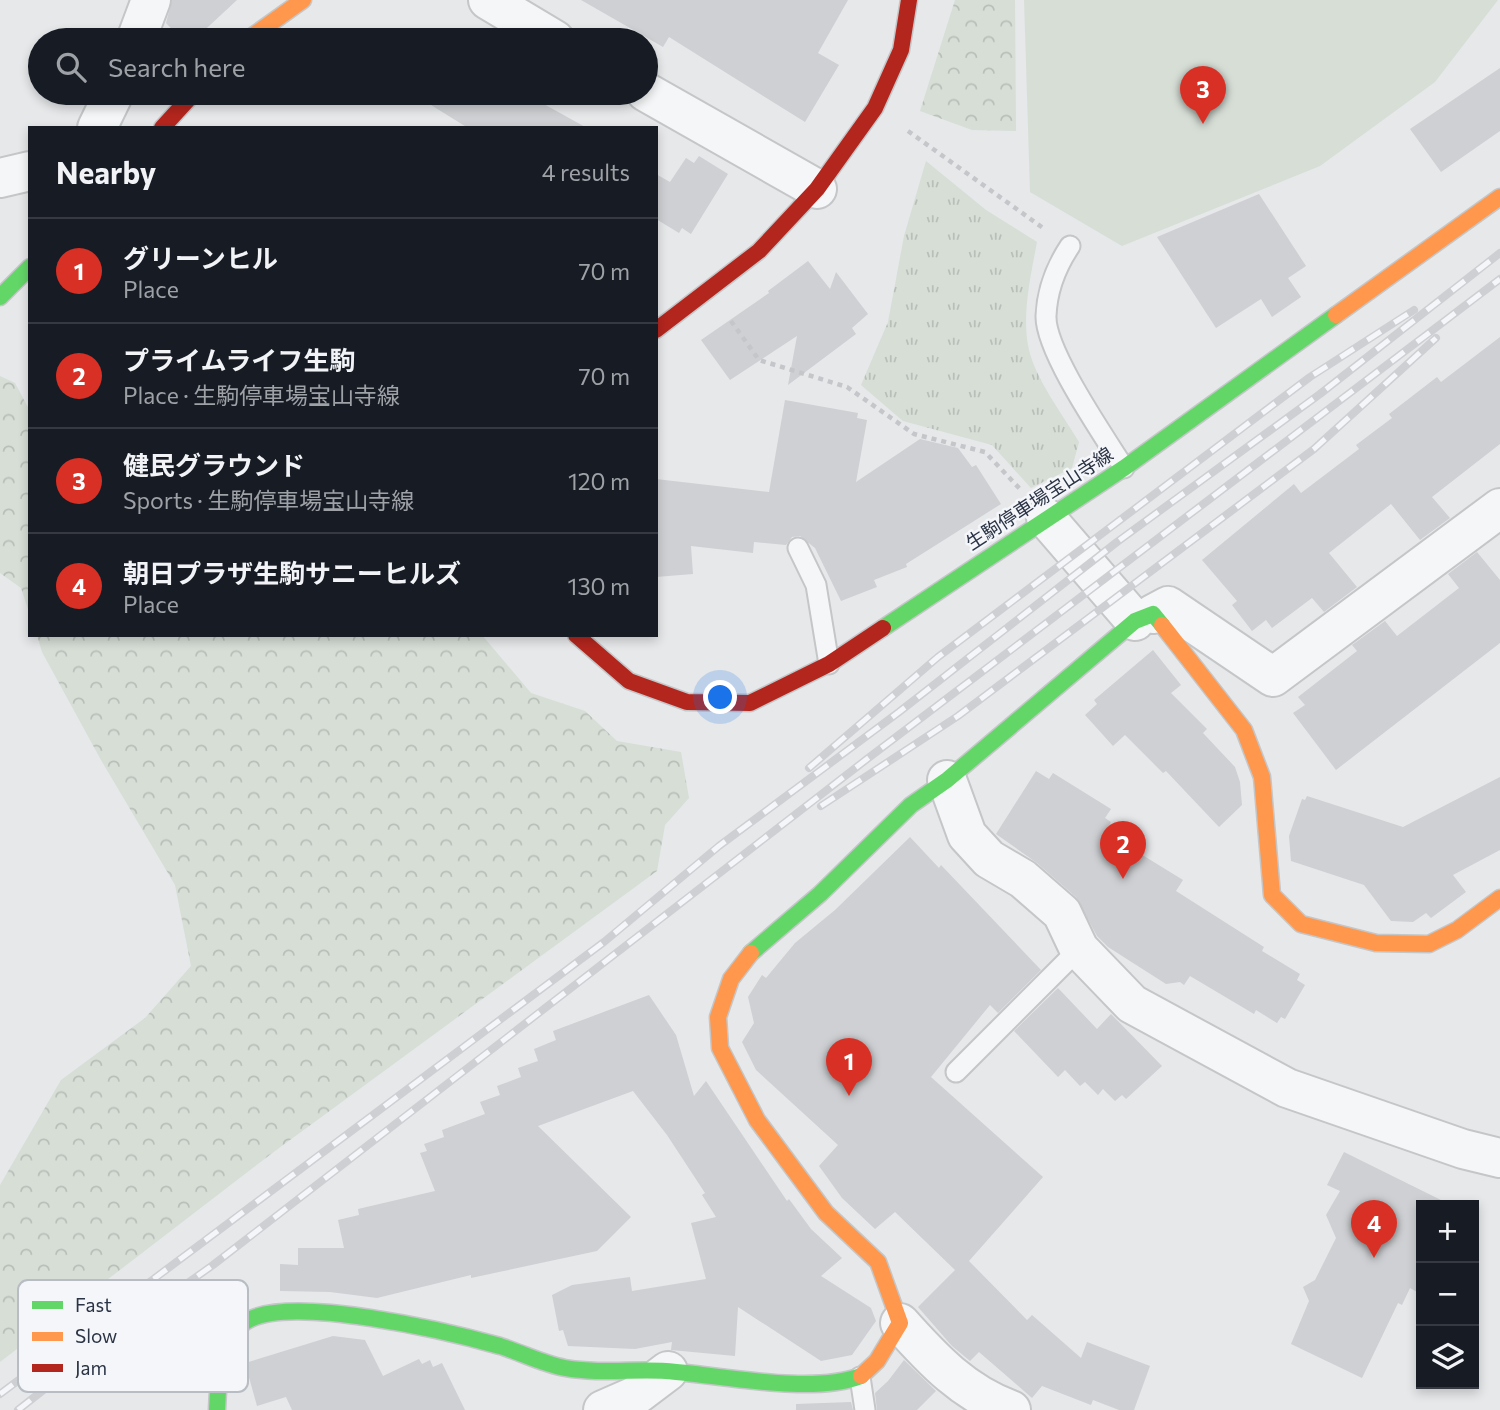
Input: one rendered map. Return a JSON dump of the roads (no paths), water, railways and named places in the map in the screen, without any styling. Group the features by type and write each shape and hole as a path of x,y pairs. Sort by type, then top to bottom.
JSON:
{"street":[{"path":"141,28 152,0"},
{"path":"264,28 303,0"},
{"path":"488,0 535,28"},
{"path":"658,328 759,251 817,189 875,108 901,50 909,0"},
{"path":"658,99 817,189"},
{"path":"98,126 108,105"},
{"path":"164,126 183,105"},
{"path":"0,178 28,172"},
{"name":"生駒停車場宝山寺線","path":"578,637 629,681 687,702 750,703 829,664 1124,468 1500,197"},
{"path":"0,298 28,269"},
{"path":"1011,1410 990,1402 947,1374 900,1323 878,1262 826,1213 757,1121 720,1048 718,1017 731,979 756,946 820,894 911,805 947,780 1144,617 1168,606 1273,677 1500,508"},
{"path":"1046,518 1144,617 1244,730 1262,777 1272,895 1301,925 1377,943 1429,944 1457,930 1500,898"},
{"path":"947,780 967,835 989,859 1023,879 1062,913 1079,949 1132,1004 1287,1088 1463,1149 1500,1158"},
{"path":"248,1320 284,1310 417,1326 501,1347 565,1368 668,1371 827,1383 860,1377 876,1362 900,1323"},
{"path":"603,1410 635,1396 668,1371"},
{"path":"217,1392 218,1410"}],"lane":[{"path":"1070,246 1055,269 1046,318 1061,366 1124,468"},
{"path":"798,548 816,585 829,664"},
{"path":"956,1072 1079,949"},
{"path":"860,1377 865,1410"}],"railway":[{"path":"152,1280 604,942 719,846 899,712 1117,542 1320,394 1500,253"},
{"path":"192,1280 867,759 1500,279"},
{"path":"809,768 938,657 1310,377 1414,310"},
{"path":"821,806 958,716 1314,449 1436,338"},
{"path":"0,1394 18,1381"},
{"path":"18,1410 41,1392"}],"place":[{"name":"健民グラウンド","path":"1203,124"},
{"name":"プライムライフ生駒","path":"1123,879"},
{"name":"グリーンヒル","path":"849,1096"},
{"name":"朝日プラザ生駒サニーヒルズ","path":"1374,1258"}]}
